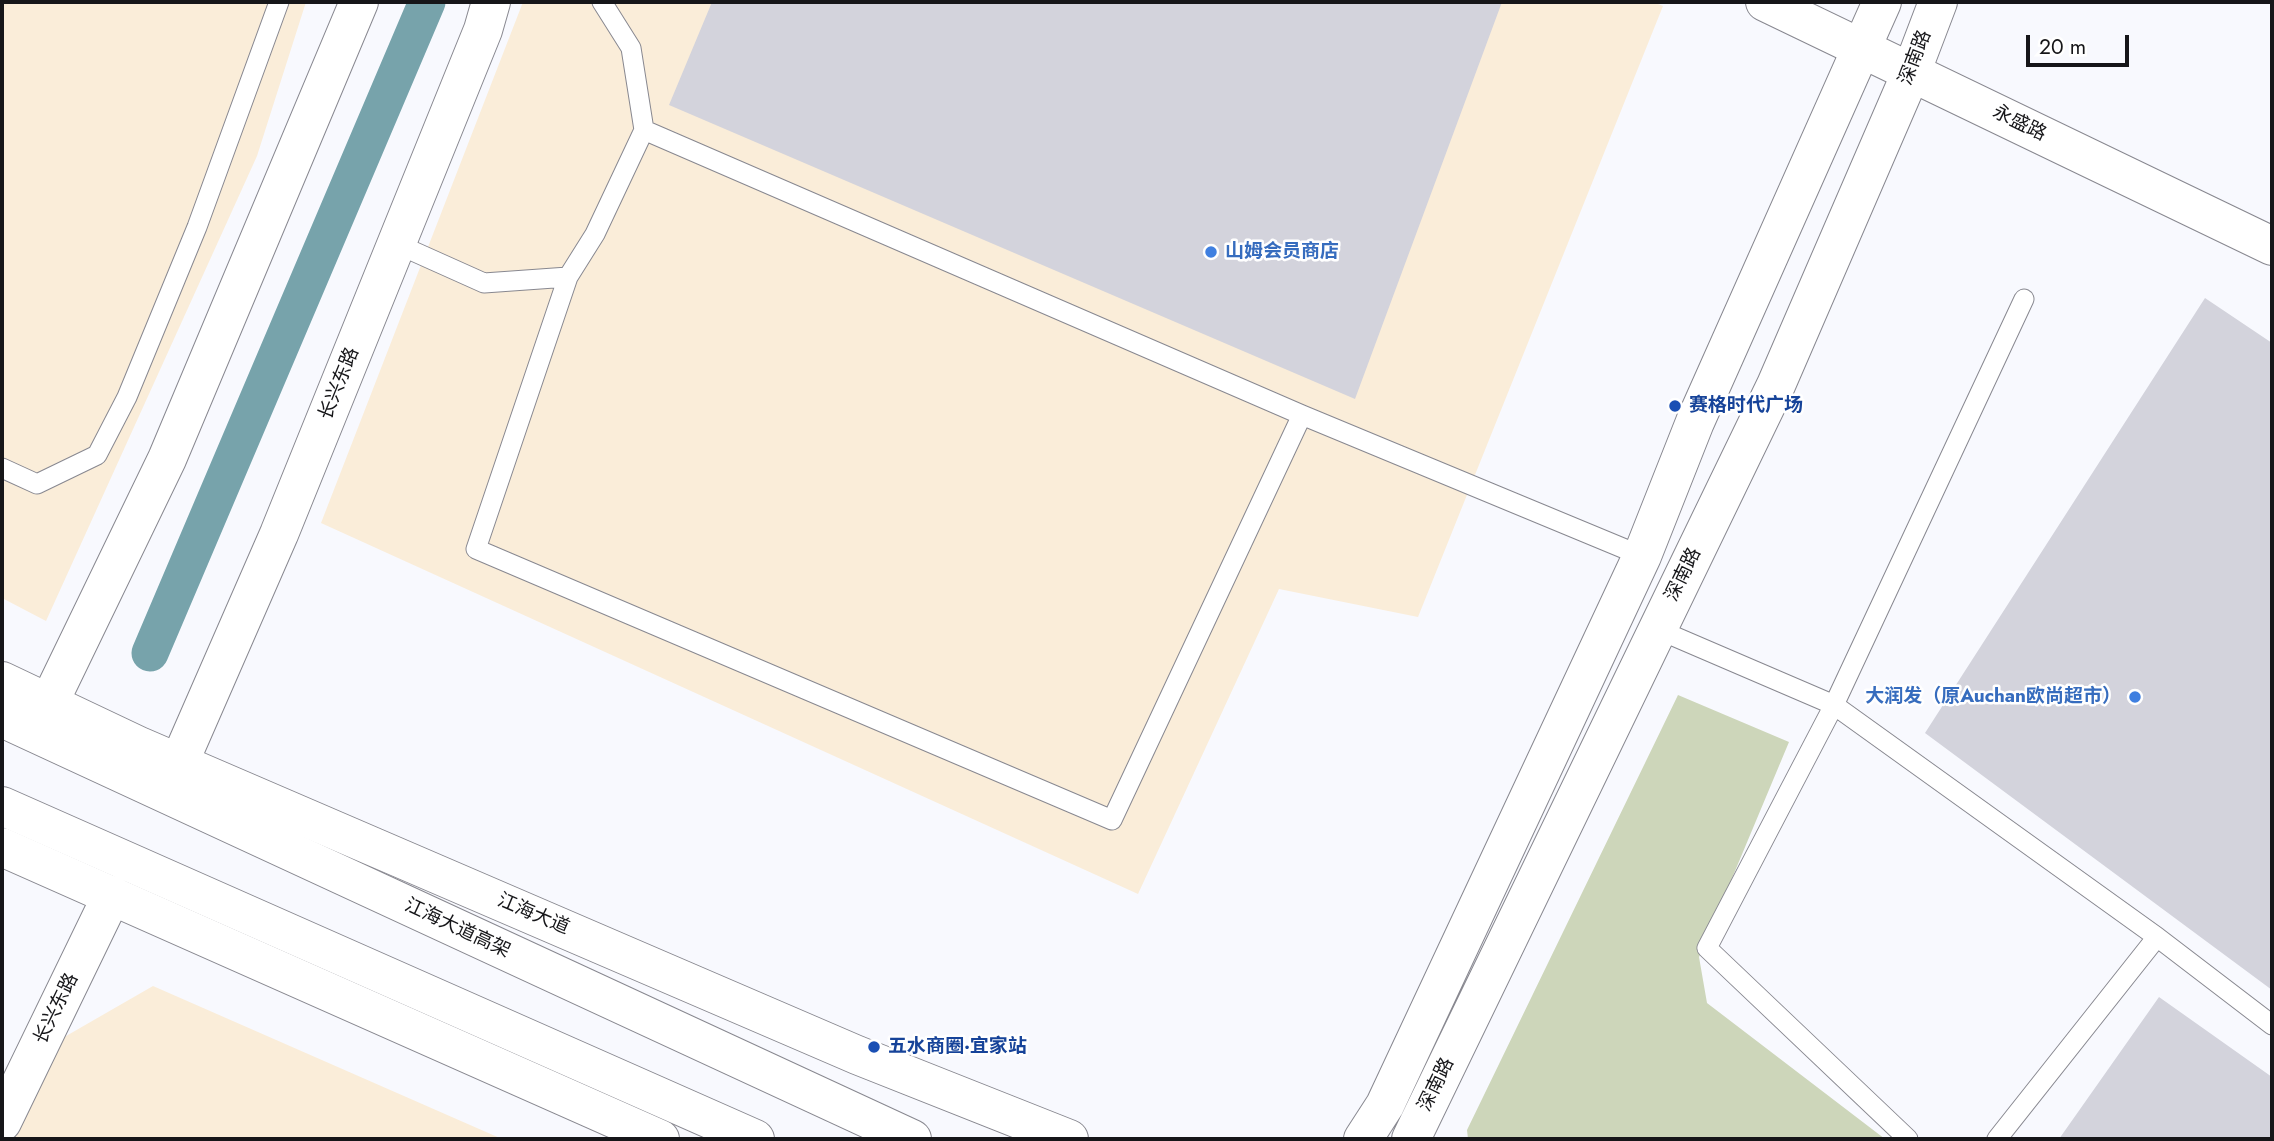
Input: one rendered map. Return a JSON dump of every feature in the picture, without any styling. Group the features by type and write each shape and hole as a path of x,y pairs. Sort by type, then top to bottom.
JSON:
{"main road":[{"path":"48,703 167,459 359,2"},
{"name":"长兴东路","path":"179,763 279,534 483,30 491,2"},
{"name":"永盛路","path":"1765,2 2272,246"},
{"name":"深南路","path":"1363,1139 1385,1105 1642,556 1695,422 1882,2"},
{"name":"深南路","path":"1411,1139 1776,385 1911,73 1938,2"},
{"name":"江海大道","path":"2,681 179,763 857,1055 1069,1139"},
{"name":"江海大道高架","path":"2,718 912,1139"},
{"path":"2,806 755,1139"},
{"path":"2,847 660,1139"},
{"name":"长兴东路","path":"2,1122 112,895"}],"lane":[{"path":"2,468 37,484 97,455 127,397 197,227 279,2"},
{"path":"602,2 631,48 644,130 595,234 568,277 476,550 1112,820 1301,415"},
{"path":"644,130 1301,415 1642,556"},
{"path":"397,244 484,283 568,277"},
{"path":"1909,1139 1707,948 1834,705 2024,299"},
{"path":"1657,629 1834,705 2157,937 2272,1025"},
{"path":"1997,1139 2157,937"}],"shaded area":[{"path":"2,2 306,2 257,156 46,621 2,598"},
{"path":"523,2 1653,2 1663,6 1418,617 1279,589 1138,894 321,523"},
{"path":"153,986 502,1139 2,1139 47,1047"}],"green space":[{"path":"1678,695 1789,742 1699,957 1707,1003 1885,1139 1468,1139 1467,1130"}],"building":[{"name":"山姆会员商店","path":"712,2 1502,2 1355,399 669,105"},
{"path":"2205,298 2272,343 2272,990 1925,733"},
{"path":"2159,997 2272,1077 2272,1139 2059,1139"}],"waterway":[{"path":"150,653 427,2"}],"place":[{"name":"山姆会员商店","path":"1211,252"},
{"name":"赛格时代广场","path":"1675,406"},
{"name":"大润发（原Auchan欧尚超市）","path":"2135,697"},
{"name":"五水商圈·宜家站","path":"874,1047"}]}
